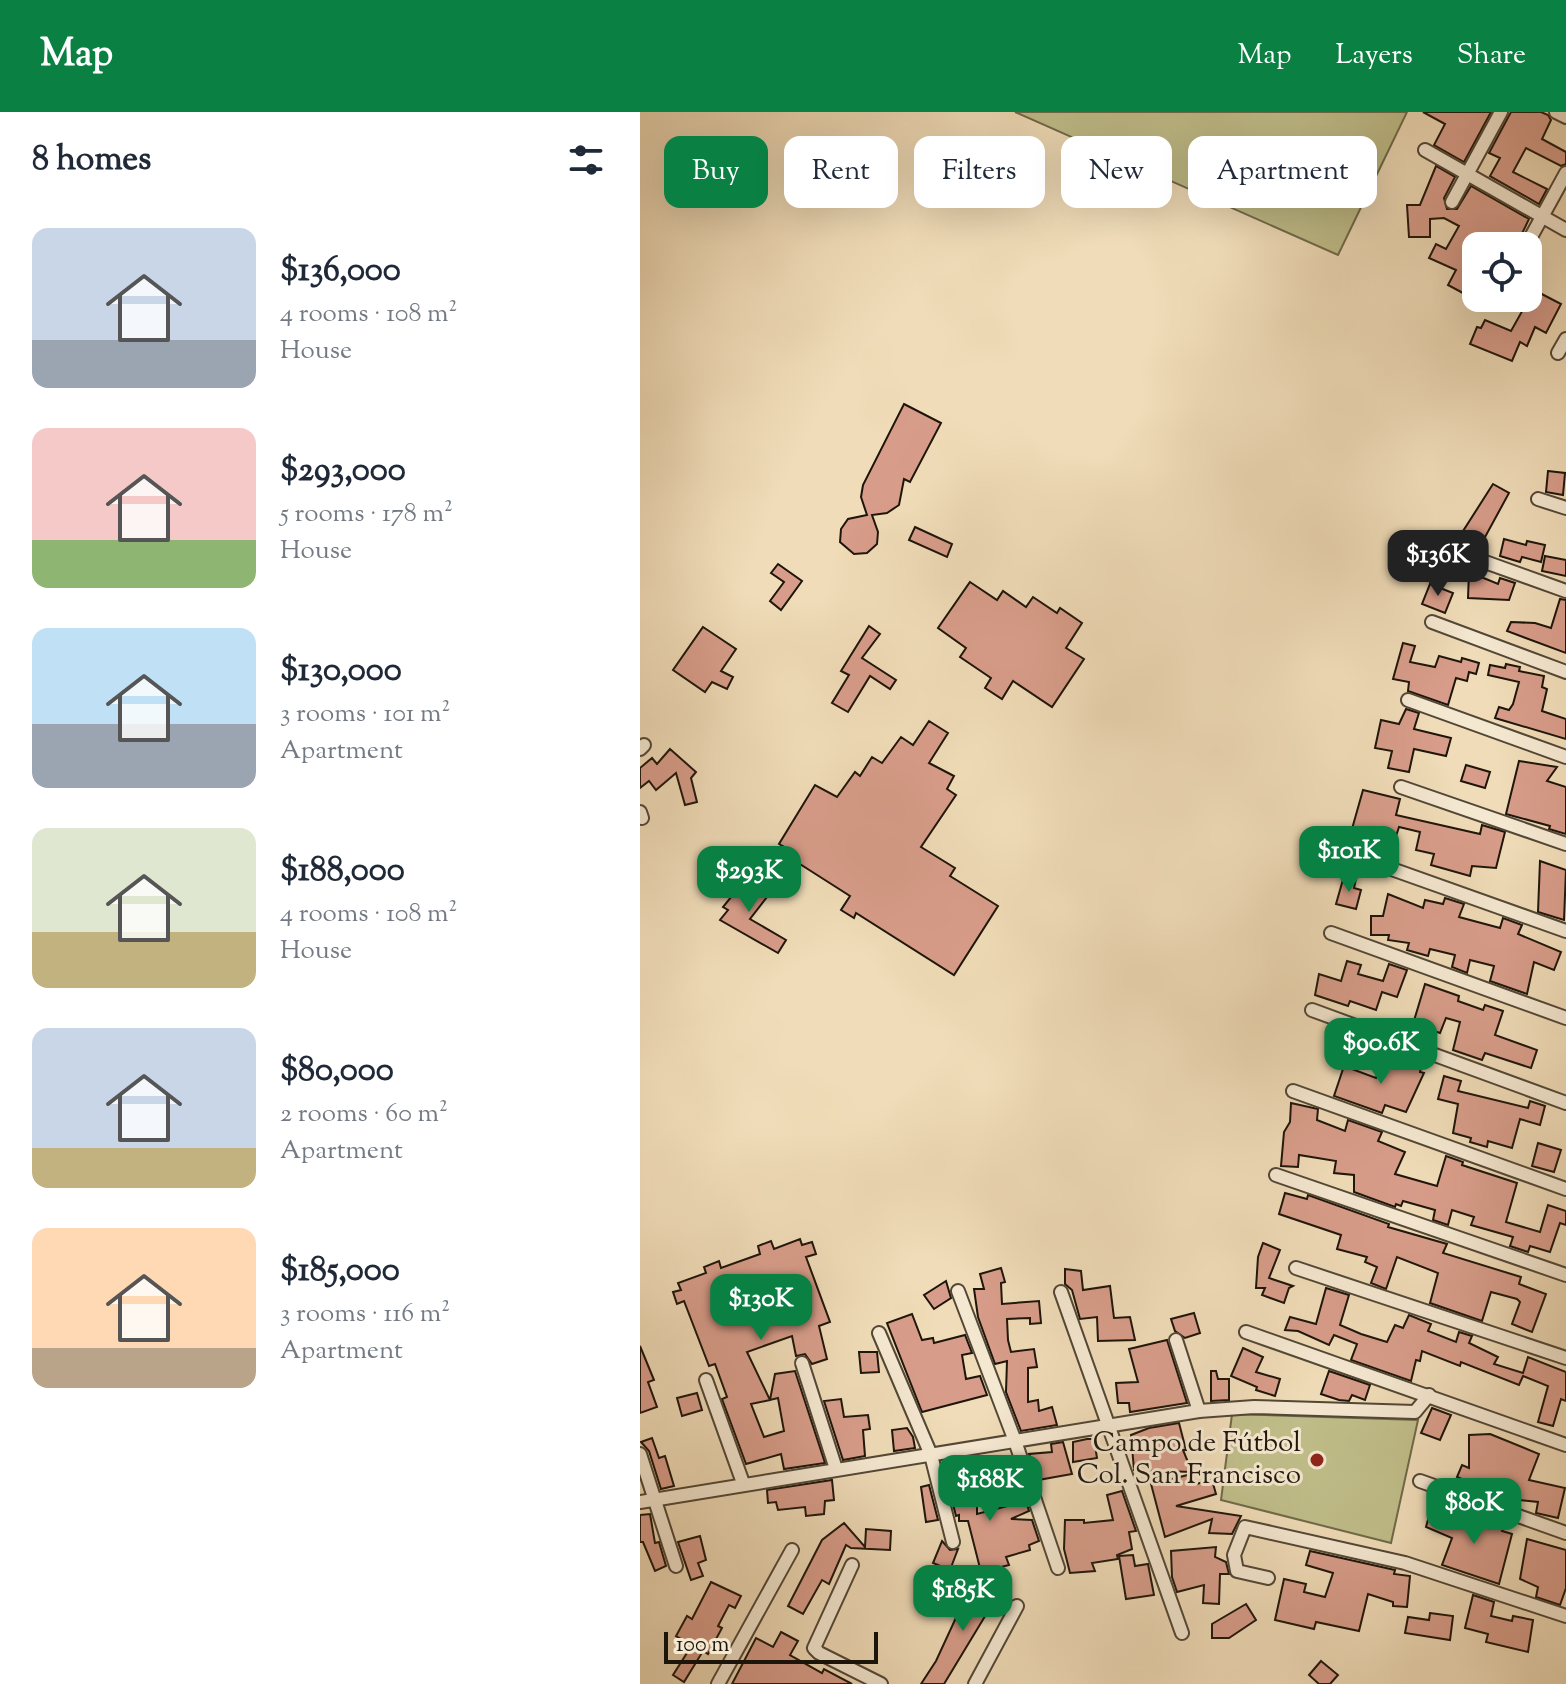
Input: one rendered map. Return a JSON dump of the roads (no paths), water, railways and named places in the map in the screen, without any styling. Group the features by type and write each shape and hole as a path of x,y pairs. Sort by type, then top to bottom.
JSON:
{"street":[{"path":"1452,202 1501,112"},
{"path":"1556,112 1566,117"},
{"path":"1425,150 1566,230"},
{"path":"1534,232 1566,173"},
{"path":"1558,353 1566,339"},
{"path":"1538,499 1566,508"},
{"path":"1460,553 1566,591"},
{"path":"1432,622 1566,672"},
{"path":"1408,700 1566,757"},
{"path":"1401,787 1566,844"},
{"path":"1358,857 1566,931"},
{"path":"1331,933 1566,1018"},
{"path":"1312,1010 1566,1103"},
{"path":"1293,1091 1566,1189"},
{"path":"1276,1175 1566,1275"},
{"path":"1296,1268 1566,1358"},
{"path":"958,1291 1015,1441 1058,1568"},
{"path":"1061,1292 1182,1633"},
{"path":"1246,1332 1566,1445"},
{"path":"879,1333 931,1455 953,1542"},
{"path":"1176,1340 1199,1411"},
{"path":"802,1363 836,1469"},
{"path":"706,1380 743,1483"},
{"path":"640,1502 1199,1411 1254,1407 1415,1412 1429,1395"},
{"path":"640,1454 676,1566"},
{"path":"1420,1481 1566,1533"},
{"path":"1268,1578 1237,1571 1234,1555 1245,1527 1405,1563 1566,1616"},
{"path":"718,1684 792,1550"},
{"path":"852,1565 814,1648 872,1682"},
{"path":"975,1684 1017,1606"}],"place":[{"name":"Campo de Fútbol Col. San Francisco","path":"1317,1460"}]}
